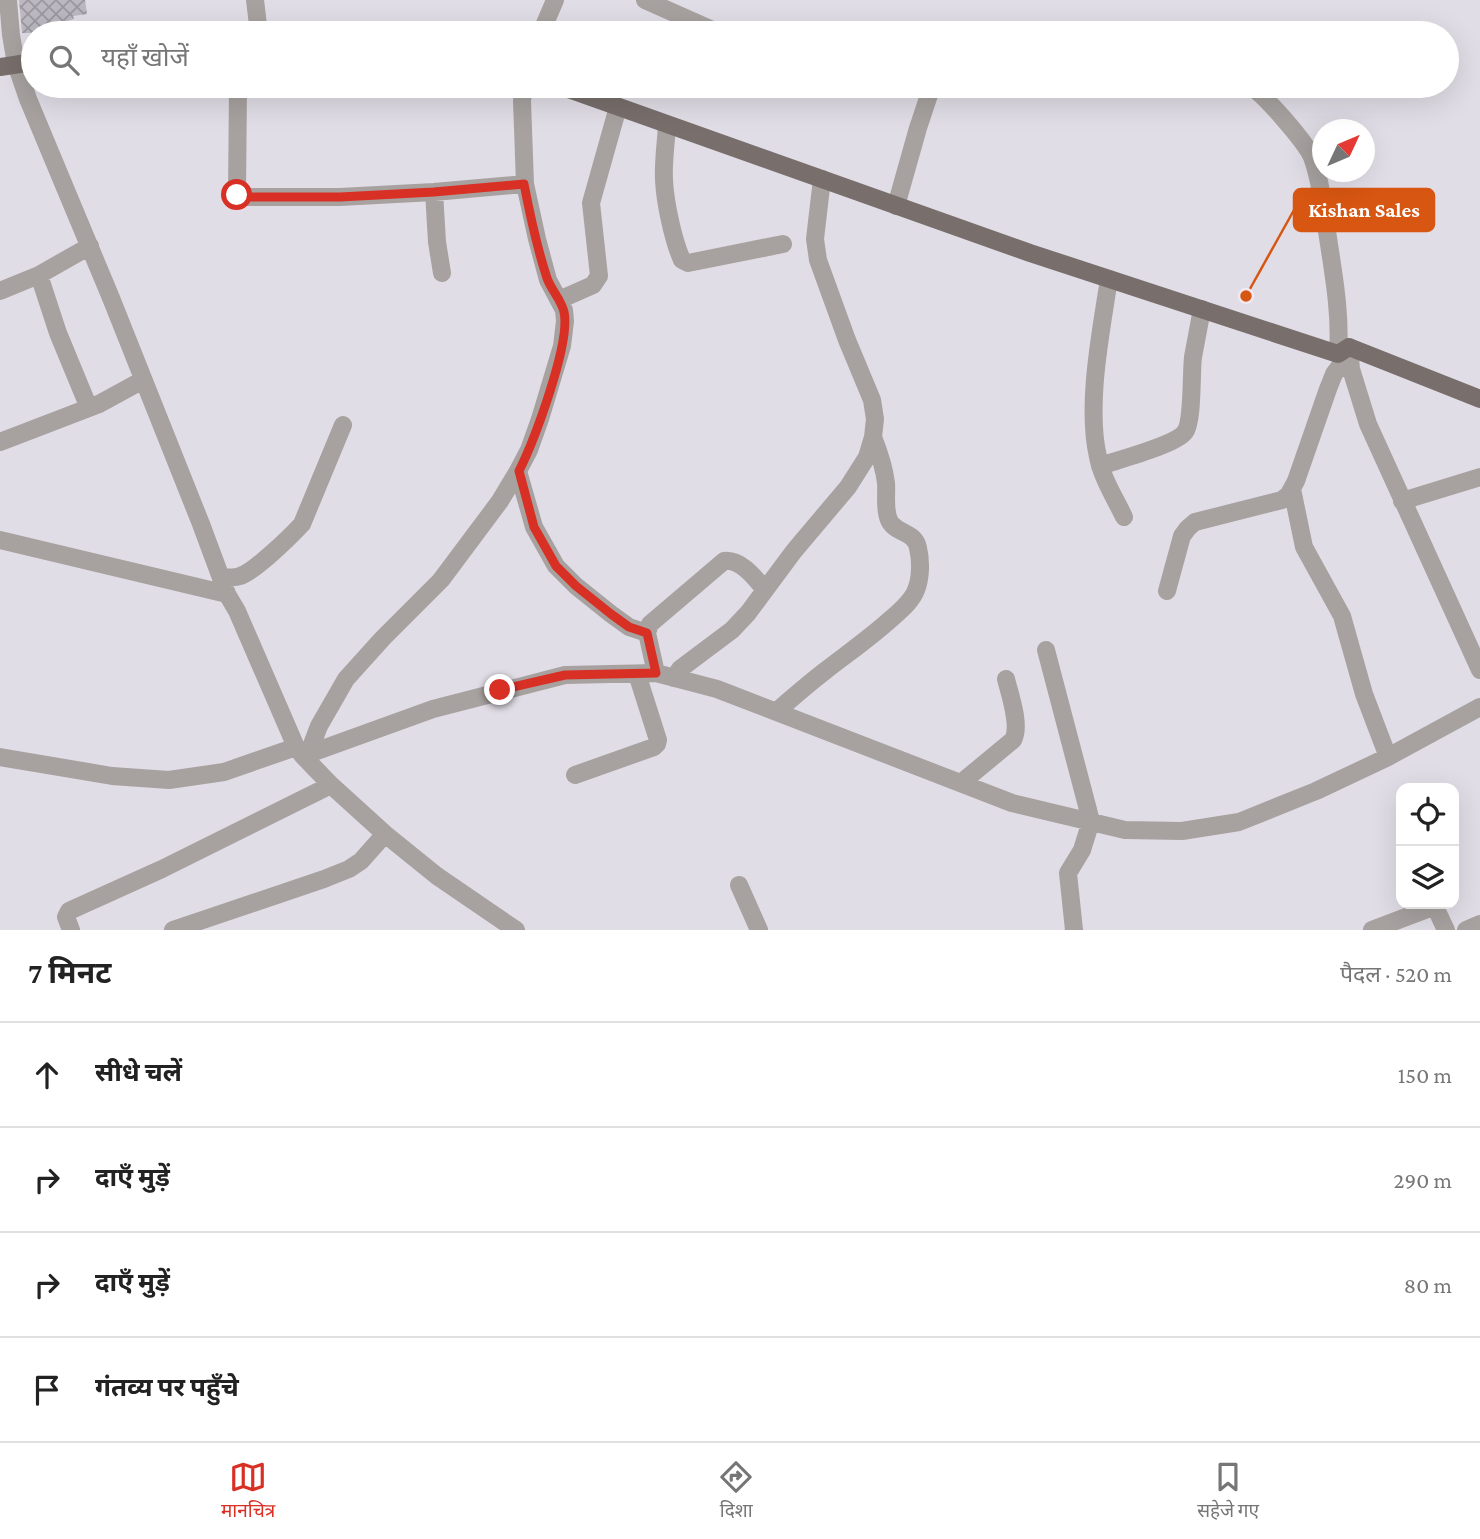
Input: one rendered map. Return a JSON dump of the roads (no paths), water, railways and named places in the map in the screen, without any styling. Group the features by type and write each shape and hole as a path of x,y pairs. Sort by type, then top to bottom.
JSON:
{"main road":[{"path":"593,98 1109,279 1346,352 1480,399"}],"street":[{"path":"8,0 16,64"},
{"path":"255,0 258,21"},
{"path":"546,21 555,0"},
{"path":"645,0 692,21"},
{"path":"29,98 225,586 302,753 331,785 385,834 437,876 516,930"},
{"path":"238,98 237,195 240,197 340,197 524,184"},
{"path":"302,753 346,679 441,580 495,508 519,471 540,419 562,346 565,321 564,310 548,280 524,184 522,98"},
{"path":"896,206 928,98"},
{"path":"1266,98 1311,154 1321,193 1338,308 1354,382 1368,424 1480,670"},
{"path":"559,300 593,285 600,276 591,203 618,107"},
{"path":"667,125 664,180 678,252 682,260 688,263 783,244"},
{"path":"674,678 686,664 732,629 748,613 794,551 848,487 867,457 873,437 875,419 872,400 818,260 815,239 822,179"},
{"path":"434,192 442,273"},
{"path":"0,291 39,275 90,246"},
{"path":"39,275 58,333 89,408"},
{"path":"1109,279 1093,401 1094,431 1100,466 1124,517"},
{"path":"1100,466 1180,438 1185,432 1202,309"},
{"path":"1167,591 1182,536 1195,522 1282,500 1289,495 1328,389 1346,352"},
{"path":"0,442 89,408 143,380"},
{"path":"0,540 225,586 254,567 302,524 343,425"},
{"path":"776,712 824,671 866,641 901,610 916,591 919,580 916,540 890,523 883,462 873,437"},
{"path":"519,471 534,527 556,566 611,614 629,627 647,633"},
{"path":"1402,501 1480,477"},
{"path":"1292,489 1304,547 1342,616 1364,694 1388,757"},
{"path":"656,673 647,633 650,624 724,561 741,566 765,590"},
{"path":"1046,650 1091,821 1082,850 1068,873 1074,930"},
{"path":"0,757 113,776 169,780 224,772 302,753 433,709 565,675 656,673 717,689 1012,803 1125,830 1182,831 1240,822 1316,791 1388,757 1480,707"},
{"path":"575,775 657,744 637,674"},
{"path":"961,783 1013,740 1016,734 1006,679"},
{"path":"71,930 66,916 69,911 162,869 331,785"},
{"path":"173,930 349,869 361,861 385,834"},
{"path":"739,886 759,930"},
{"path":"1372,930 1430,908 1436,910 1446,930"},
{"path":"1466,930 1480,924"}],"place":[{"name":"Kishan Sales","path":"1246,296"}]}
